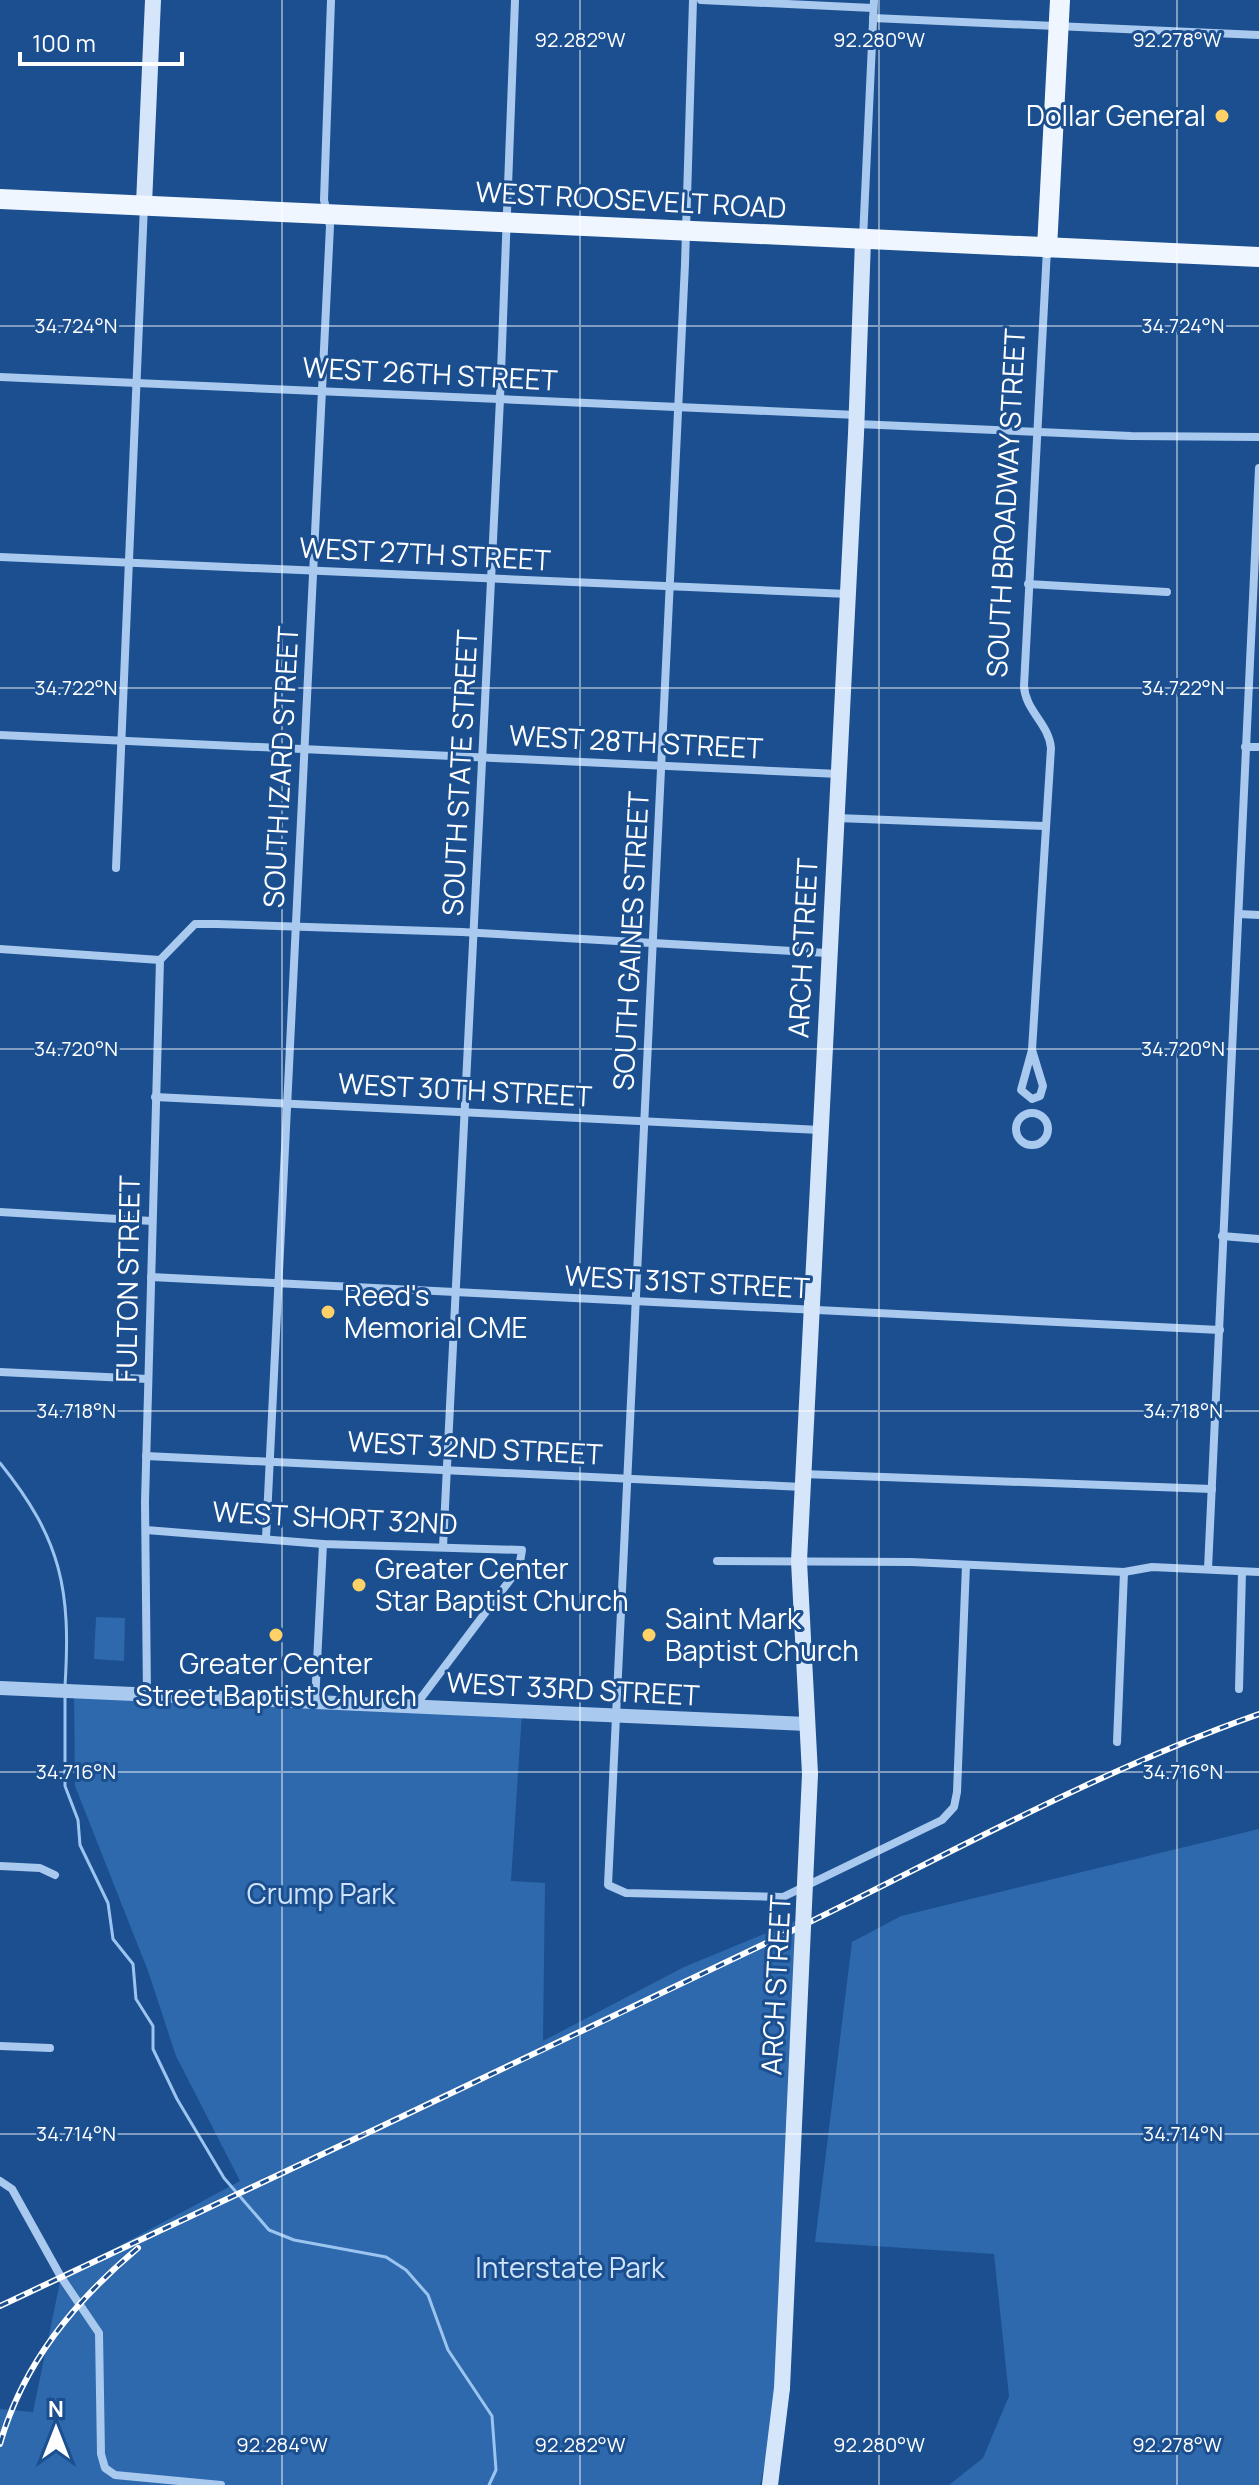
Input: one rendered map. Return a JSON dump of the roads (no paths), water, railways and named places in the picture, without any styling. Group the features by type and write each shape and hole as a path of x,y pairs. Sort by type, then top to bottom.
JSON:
{"main road":[{"path":"144,204 153,0"},
{"name":"SOUTH BROADWAY STREET","path":"1047,248 1060,0"},
{"name":"WEST ROOSEVELT ROAD","path":"0,199 1259,257"},
{"name":"ARCH STREET","path":"770,2485 782,2388 810,1774 799,1561 827,953 857,420 863,240"}],"street":[{"name":"SOUTH IZARD STREET","path":"266,1538 330,226 324,200 331,0"},
{"name":"SOUTH STATE STREET","path":"443,1547 500,399 515,0"},
{"name":"SOUTH GAINES STREET","path":"693,0 679,407 608,1885 640,1894 783,1897 933,1826 954,1807 957,1792 966,1565"},
{"path":"701,0 873,9 1059,26 1259,35"},
{"path":"863,240 873,9"},
{"path":"116,868 144,204"},
{"name":"SOUTH BROADWAY STREET","path":"1032,1099 1021,1090 1032,1050 1050,741 1024,698 1047,248"},
{"name":"WEST 26TH STREET","path":"0,377 679,407 1036,431 1259,437"},
{"path":"1208,1569 1245,747 1256,588 1259,468"},
{"name":"WEST 27TH STREET","path":"0,557 848,594"},
{"path":"1028,584 1167,592"},
{"name":"WEST 28TH STREET","path":"0,735 839,774"},
{"path":"1245,747 1259,747"},
{"path":"837,818 1045,826"},
{"path":"1239,914 1259,915"},
{"path":"0,949 160,960 195,924 474,933 827,953"},
{"name":"FULTON STREET","path":"147,1695 146,1456 160,960"},
{"name":"SOUTH BROADWAY STREET","path":"1032,1050 1043,1086 1040,1096 1032,1099"},
{"name":"WEST 30TH STREET","path":"155,1097 820,1130"},
{"name":"SOUTH BROADWAY STREET","path":"1032,1099 1032,1112 1016,1126 1020,1142 1029,1145 1041,1142 1048,1132 1043,1117 1032,1112"},
{"path":"0,1212 152,1221"},
{"path":"1222,1236 1259,1239"},
{"name":"WEST 31ST STREET","path":"151,1277 1220,1330"},
{"path":"0,1372 148,1379"},
{"name":"WEST 32ND STREET","path":"146,1456 447,1467 628,1478 1212,1489"},
{"name":"WEST SHORT 32ND","path":"146,1530 323,1544 522,1550 519,1568 415,1706"},
{"path":"315,1702 323,1544"},
{"path":"717,1561 966,1565 1124,1572 1152,1567 1259,1572"},
{"path":"1117,1742 1124,1572"},
{"path":"1239,1689 1242,1572"},
{"name":"WEST 33RD STREET","path":"0,1688 807,1724"},
{"path":"0,1866 40,1868 55,1875"},
{"path":"0,2046 50,2048"},
{"path":"0,2181 12,2189 61,2277 99,2333 101,2454 105,2468 115,2475 221,2485"}],"waterway":[{"path":"0,1463 37,1517 58,1567 66,1621 65,1686"},
{"path":"65,1697 65,1786 78,1820 80,1845 108,1903 113,1939 133,1964 136,1999 153,2026 153,2049 177,2099 224,2178 269,2230 294,2240 386,2257 406,2270 428,2295 448,2350 492,2416 496,2470 489,2485"}],"railway":[{"path":"0,2306 777,1938 1075,1790 1197,1737 1259,1714"},
{"path":"0,2444 10,2414 37,2360 73,2312 138,2248"}],"place":[{"name":"Dollar General","path":"1222,116"},
{"name":"Reed's Memorial CME","path":"328,1312"},
{"name":"Greater Center Star Baptist Church","path":"359,1585"},
{"name":"Greater Center Street Baptist Church","path":"276,1635"},
{"name":"Saint Mark Baptist Church","path":"649,1635"}],"park label":[{"name":"Crump Park","path":"321,1894"},
{"name":"Interstate Park","path":"570,2268"}]}
